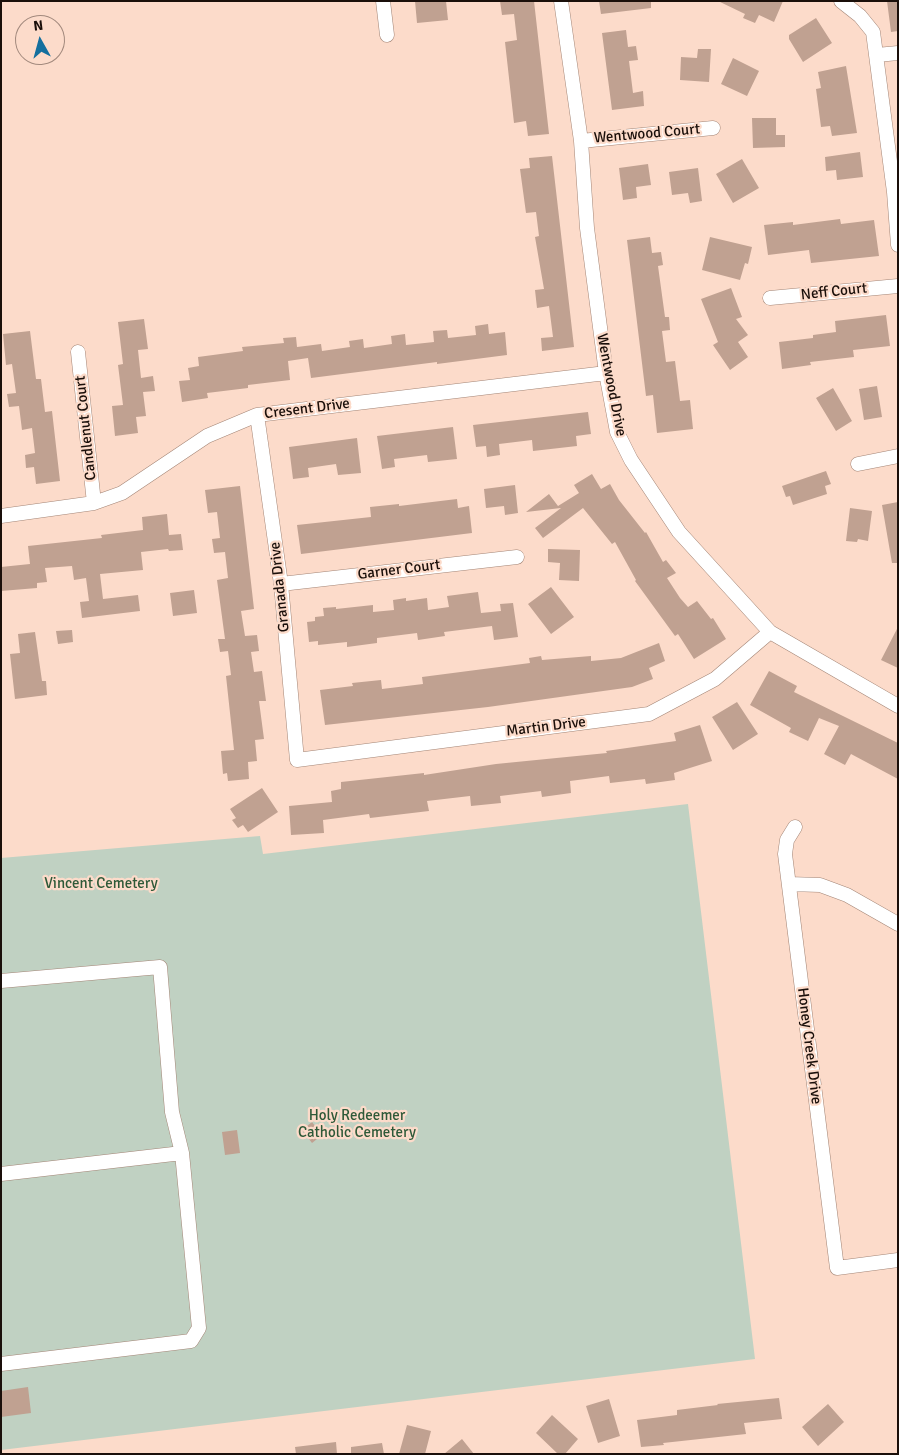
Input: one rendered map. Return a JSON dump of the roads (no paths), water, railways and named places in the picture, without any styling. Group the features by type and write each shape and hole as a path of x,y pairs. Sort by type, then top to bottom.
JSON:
{"street":[{"path":"382,1 387,35"},
{"name":"Wentwood Drive","path":"561,1 581,141 587,228 606,373 618,432 631,460 679,532 770,632 898,706"},
{"path":"841,1 860,16 873,32 894,192 898,244"},
{"path":"877,55 898,53"},
{"name":"Wentwood Court","path":"581,141 714,128"},
{"name":"Neff Court","path":"770,298 898,286"},
{"name":"Candlenut Court","path":"78,352 94,504"},
{"name":"Cresent Drive","path":"1,516 94,504 122,493 207,436 257,415 606,373"},
{"name":"Granada Drive","path":"257,415 281,584 298,760"},
{"path":"858,464 898,456"},
{"name":"Garner Court","path":"281,584 517,557"},
{"name":"Martin Drive","path":"298,760 650,714 716,678 770,632"},
{"name":"Honey Creek Drive","path":"795,827 787,840 785,854 837,1268 898,1260"},
{"path":"789,884 820,885 847,895 898,924"},
{"path":"1,981 160,967 172,1112 182,1153 199,1328 191,1341 1,1364"},
{"path":"1,1174 182,1153"}],"park label":[{"name":"Vincent Cemetery","path":"101,884"},
{"name":"Holy Redeemer Catholic Cemetery","path":"357,1124"}]}
